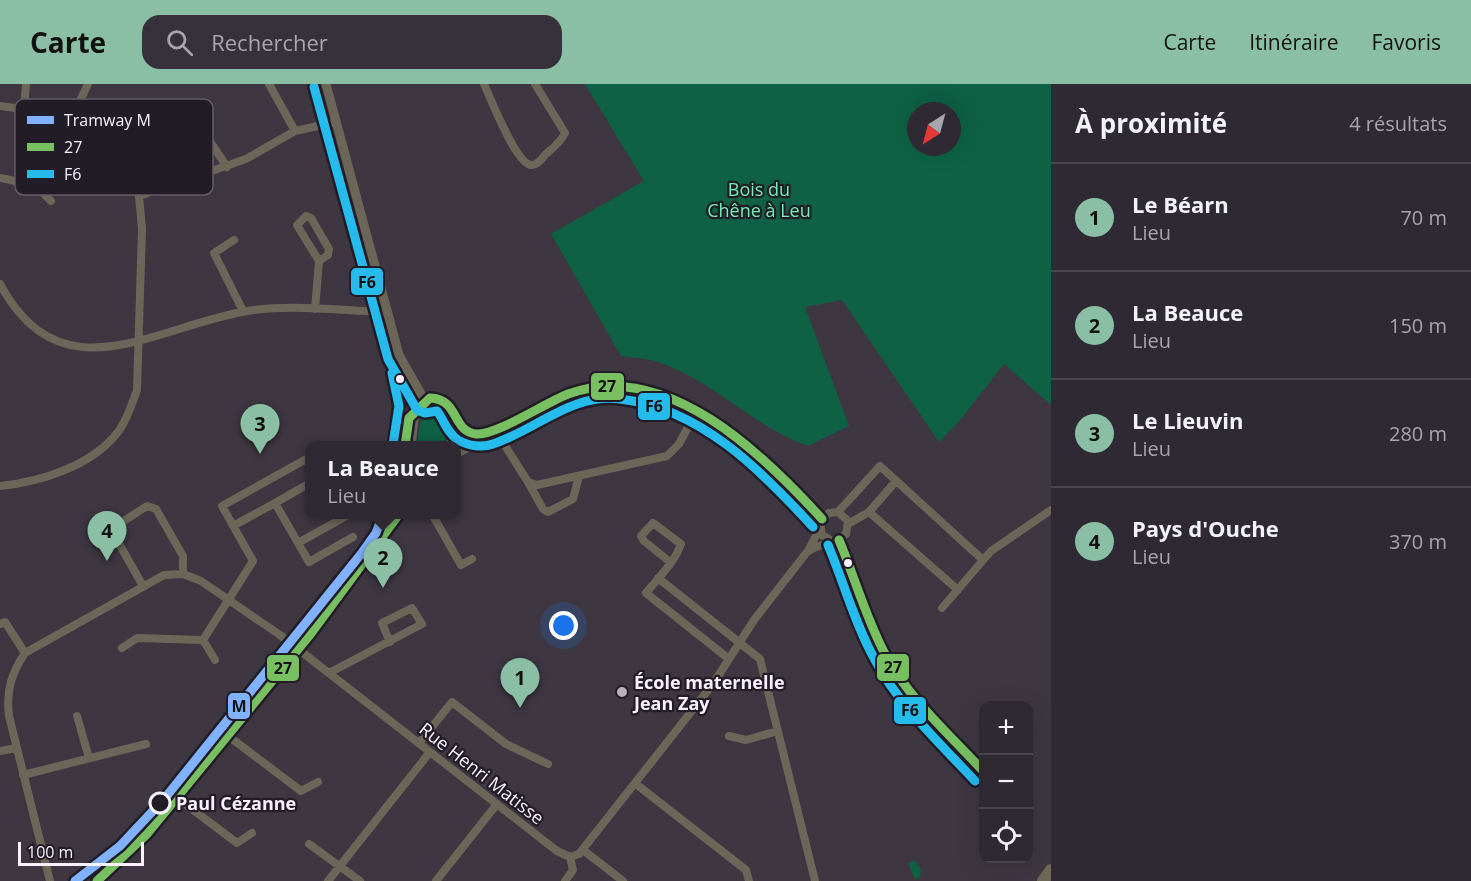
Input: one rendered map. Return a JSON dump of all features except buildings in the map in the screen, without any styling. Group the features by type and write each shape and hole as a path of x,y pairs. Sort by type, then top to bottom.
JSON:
{"highway":[{"path":"1043,881 1051,870"}],"street":[{"path":"25,99 26,84"},
{"path":"81,99 88,84"},
{"path":"269,84 294,131"},
{"path":"274,93 279,84"},
{"path":"326,84 401,361 420,388 425,401"},
{"path":"484,84 523,161 529,165 536,165 562,139 565,133 535,84"},
{"path":"0,106 15,108"},
{"path":"213,171 246,159 294,131 336,122"},
{"path":"213,146 226,167"},
{"path":"0,178 15,181"},
{"path":"45,195 51,201"},
{"path":"0,486 45,476 84,460 102,449 118,432 130,411 136,390 142,229 139,196 142,195"},
{"path":"315,309 319,261 297,225 306,216 311,218 329,249 328,255 319,261"},
{"path":"234,240 214,253 243,311"},
{"path":"1,288 14,309 41,333 53,339 98,348 138,343 192,324 243,311 315,309 388,312"},
{"path":"461,451 492,431 554,400 596,387 618,386 651,391 696,412 752,449 822,519"},
{"path":"412,441 416,414 425,401 433,398 443,399 451,407 454,419 451,441"},
{"path":"528,482 537,485 674,453 696,412"},
{"path":"454,419 466,433 492,431"},
{"path":"492,431 528,482 543,509 548,512 573,499 579,476"},
{"path":"203,640 253,561 222,507 305,459"},
{"path":"565,881 573,870 570,857 583,850 713,684 739,643 807,552 820,528 822,519 829,513 838,512 880,466 983,560"},
{"path":"807,552 819,544 843,538 848,524 869,512 896,481"},
{"path":"233,526 305,485"},
{"path":"274,503 309,562 353,537"},
{"path":"50,881 16,748 6,696 13,672 25,653 164,575 183,574 183,556 156,509 147,506 113,528 113,533 143,586"},
{"path":"942,609 991,551 1051,510"},
{"path":"838,512 845,517 848,524"},
{"path":"869,512 958,590"},
{"path":"298,543 341,519"},
{"path":"97,881 147,834 298,649 395,519"},
{"path":"435,519 461,565 472,559"},
{"path":"670,562 641,536 653,523 681,544 670,562 646,593 729,659"},
{"path":"820,528 822,535 832,541"},
{"name":"Rue Henri Matisse","path":"183,574 201,581 298,649 557,851 570,857"},
{"path":"658,578 760,659 815,881"},
{"path":"329,673 390,642 422,624 412,608 382,623 390,642"},
{"path":"0,624 5,622 25,653"},
{"path":"122,648 137,638 203,640"},
{"path":"203,640 215,660"},
{"path":"419,744 452,702 506,744 548,764"},
{"path":"77,716 89,758"},
{"path":"729,736 746,740 778,731"},
{"path":"227,735 300,791 318,782"},
{"path":"23,775 146,744"},
{"path":"0,751 16,748"},
{"path":"328,881 430,752"},
{"path":"636,784 746,870 749,881"},
{"path":"176,797 237,843 252,833"},
{"path":"436,881 498,804"},
{"path":"309,844 360,881"},
{"path":"583,850 623,881"}],"green space":[{"name":"Bois du Chêne à Leu","path":"585,84 1051,84 1051,405 1004,364 960,420 939,442 842,300 805,307 849,426 808,446 788,438 678,370 653,361 621,356 551,234 644,181"},
{"path":"437,402 445,406 450,414 445,441 417,441 423,410"},
{"path":"914,860 921,869 920,877 915,879 908,863"}],"tram line":[{"path":"387,441 394,403"},
{"name":"M","path":"75,881 120,846 165,798 361,554 376,533 381,519"}],"transit line":[{"name":"F6","path":"314,87 388,359 417,410 425,413 437,411 448,430 460,441"},
{"name":"F6","path":"392,373 399,406 393,441"},
{"name":"27","path":"406,441 409,418 430,398 446,404 463,428 477,434 509,424 568,394 605,386 641,389 676,401 710,419 742,441 798,493 822,519"},
{"name":"F6","path":"461,442 475,446 489,445 509,438 554,414 586,402 620,399 649,405 703,428 727,445 772,484 813,527"},
{"name":"27","path":"97,881 147,834 309,636 395,519"},
{"name":"27","path":"839,540 872,628 886,656 931,717 979,767"},
{"name":"F6","path":"828,545 861,632 885,677 908,709 975,781"}],"place":[{"name":"Le Lieuvin","path":"260,454"},
{"name":"Pays d'Ouche","path":"107,561"},
{"name":"La Beauce","path":"383,588"},
{"name":"École maternelle Jean Zay","path":"622,692"},
{"name":"Le Béarn","path":"520,708"},
{"name":"Paul Cézanne","path":"160,803"}]}
